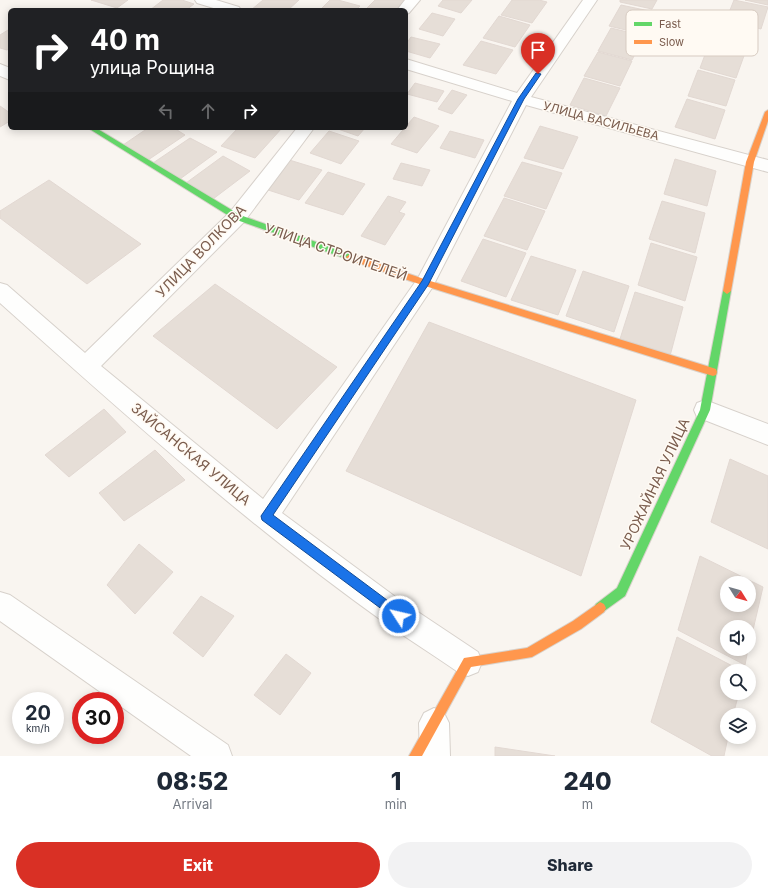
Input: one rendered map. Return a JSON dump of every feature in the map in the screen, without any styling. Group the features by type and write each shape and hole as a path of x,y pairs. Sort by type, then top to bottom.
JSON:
{"street":[{"path":"406,8 413,0"},
{"path":"266,516 425,283 521,99 590,0"},
{"path":"212,4 227,8"},
{"name":"УЛИЦА ВАСИЛЬЕВА","path":"408,65 521,99 750,162"},
{"name":"УРОЖАЙНАЯ УЛИЦА","path":"468,662 528,653 577,625 621,592 705,410 750,162 768,112"},
{"name":"УЛИЦА СТРОИТЕЛЕЙ","path":"94,130 237,217 425,283 713,372"},
{"name":"УЛИЦА ВОЛКОВА","path":"86,366 237,217 304,130"},
{"path":"750,162 768,166"},
{"name":"ЗАЙСАНСКАЯ УЛИЦА","path":"0,291 86,366 266,516 388,609 468,662"},
{"path":"705,410 768,435"},
{"path":"0,605 217,756"},
{"path":"414,756 468,662"},
{"path":"434,723 435,756"}],"building":[{"path":"91,0 128,0 117,8"},
{"path":"163,0 182,0 194,4 189,8 153,8"},
{"path":"263,0 299,0 290,8 253,8"},
{"path":"330,0 338,0 360,6 358,8 322,8"},
{"path":"375,0 405,0 398,8 367,8"},
{"path":"443,0 472,0 461,13 438,6"},
{"path":"512,0 539,0 547,2 532,23 501,15"},
{"path":"620,0 657,0 652,9 620,2"},
{"path":"734,0 768,7 761,29 758,28 758,10 730,10"},
{"path":"745,0 768,0 768,5"},
{"path":"621,5 645,10 626,10 626,30 609,26"},
{"path":"432,13 455,19 443,36 419,29"},
{"path":"499,16 530,25 515,47 483,38"},
{"path":"611,28 626,32 626,56 634,56 632,60 598,51"},
{"path":"8,30 7,50 0,48 0,35"},
{"path":"411,37 440,44 430,58 408,52 408,41"},
{"path":"481,41 513,50 496,74 463,65"},
{"path":"598,52 632,61 620,86 584,76"},
{"path":"704,56 744,56 736,78 700,68"},
{"path":"698,70 735,80 726,106 688,96"},
{"path":"584,78 620,88 606,116 570,105"},
{"path":"415,83 444,91 437,102 408,94"},
{"path":"452,90 467,95 452,114 438,109"},
{"path":"687,99 725,110 715,139 675,127"},
{"path":"0,106 8,112 8,122 0,127"},
{"path":"414,117 439,126 417,153 391,144 403,130 408,130 408,124"},
{"path":"540,126 578,137 563,169 524,158"},
{"path":"145,130 177,130 185,135 148,160 123,145"},
{"path":"236,130 280,130 255,158 221,146"},
{"path":"341,130 363,130 358,136"},
{"path":"329,131 359,141 341,164 310,153"},
{"path":"450,131 484,140 475,158 440,148"},
{"path":"190,138 217,152 180,179 153,163"},
{"path":"223,156 250,171 213,199 186,183"},
{"path":"286,159 322,170 299,200 262,188"},
{"path":"675,159 716,171 707,206 664,194"},
{"path":"522,162 562,173 546,209 504,196"},
{"path":"401,163 430,170 422,186 393,179"},
{"path":"328,172 365,184 343,215 305,203"},
{"path":"49,180 141,244 87,284 0,218 0,211"},
{"path":"388,196 406,202 399,212 405,214 385,245 361,236"},
{"path":"504,198 545,211 527,250 484,236"},
{"path":"662,201 705,213 695,253 649,239"},
{"path":"483,239 526,253 506,297 461,281"},
{"path":"651,243 697,257 685,301 638,285"},
{"path":"531,256 576,270 558,315 511,300"},
{"path":"583,271 629,286 614,332 566,316"},
{"path":"215,284 337,367 277,429 153,336"},
{"path":"635,292 683,307 670,356 620,339"},
{"path":"429,322 636,400 581,576 346,471"},
{"path":"104,409 126,432 69,477 45,455"},
{"path":"155,450 185,480 124,521 99,493"},
{"path":"730,459 768,476 768,549 711,522"},
{"path":"139,544 173,572 135,614 107,585"},
{"path":"700,556 741,576 720,576 720,612 756,612 756,584 763,587 755,620 720,620 720,652 678,630"},
{"path":"201,596 234,616 203,657 173,633"},
{"path":"677,637 729,664 720,664 720,700 737,700 735,708 720,708 720,744 727,744 724,756 712,756 651,722"},
{"path":"286,654 311,673 280,715 254,695"},
{"path":"728,656 747,656 745,664"},
{"path":"495,747 555,756 495,756"}],"traffic: fast":[{"path":"94,130 237,217 350,257"},
{"path":"600,608 621,592 705,410 727,291"}],"traffic: slow":[{"path":"727,291 750,162 768,112"},
{"path":"350,257 425,283 713,372"},
{"path":"415,756 468,662 528,653 577,625 600,608"}],"route":[{"path":"399,616 266,516 425,283 521,99 538,74"}]}
